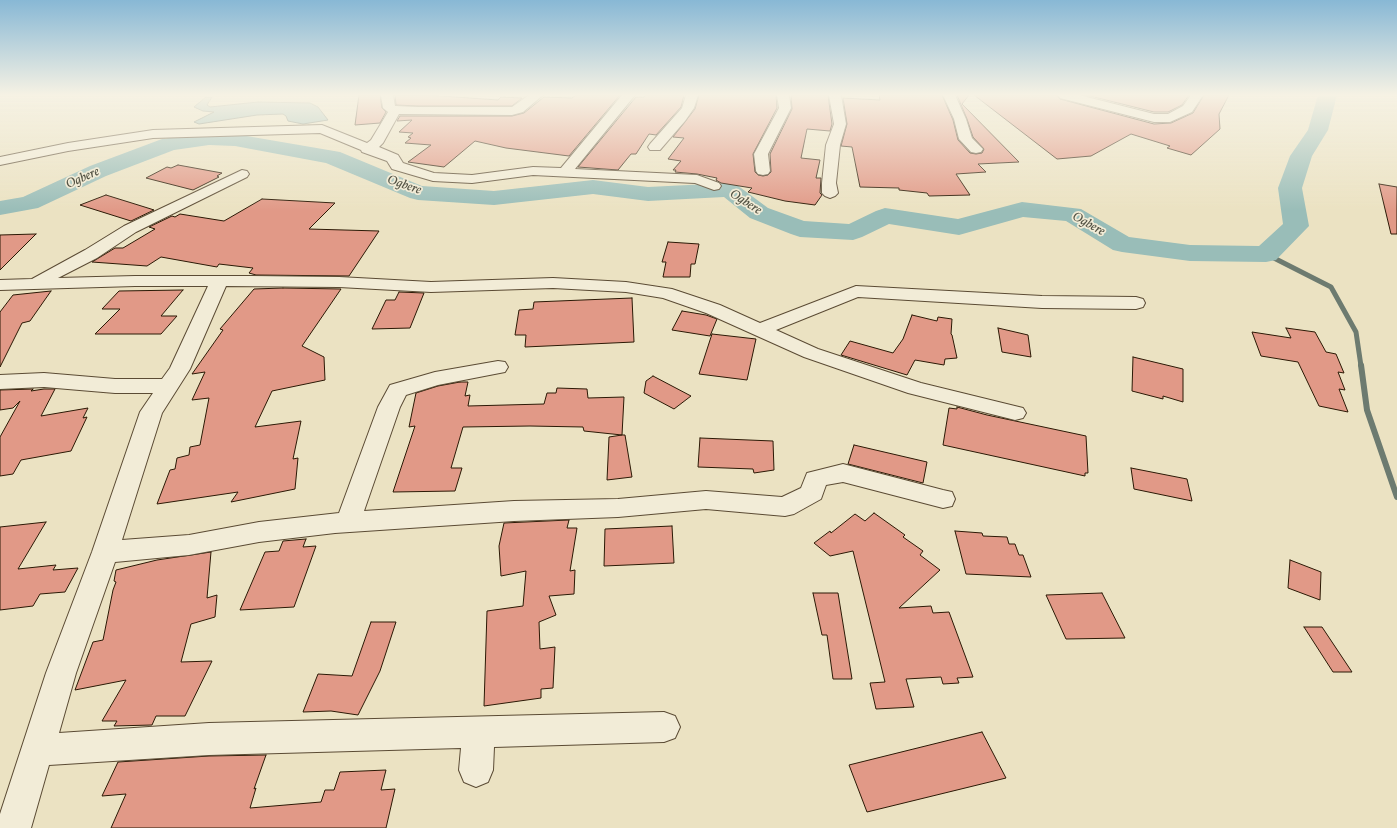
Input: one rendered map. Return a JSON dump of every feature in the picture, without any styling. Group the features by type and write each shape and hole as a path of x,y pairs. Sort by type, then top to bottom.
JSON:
{"street":[{"path":"0,161 68,147 153,134 165,134"},
{"path":"333,134 393,158 397,166 433,177 472,179 533,171 565,172 697,179 714,186"},
{"path":"367,148 376,143 381,134"},
{"path":"565,172 597,134"},
{"path":"655,147 667,134"},
{"path":"763,171 761,154 772,134"},
{"path":"830,193 829,183 833,146 837,134"},
{"path":"964,134 966,139 976,149"},
{"path":"32,284 91,254 130,229 242,174"},
{"path":"14,828 61,673 105,552 151,412 180,369 219,281"},
{"path":"0,285 219,281 339,282 431,287 553,283 626,287 666,294 713,309 811,353 915,388 1014,413"},
{"path":"760,330 856,291 1042,302 1136,303"},
{"path":"348,522 389,407 398,390 434,379 498,367"},
{"path":"0,382 44,380 115,386 168,386"},
{"path":"105,552 189,545 259,532 348,522 514,511 618,508 706,500 786,507 812,493 816,479 844,473 942,499"},
{"path":"37,750 209,739 664,727"},
{"path":"476,770 479,731"}],"building":[{"path":"412,134 588,134 569,156 506,148 475,141 444,167 408,162 431,145 405,143 411,138 408,137"},
{"path":"606,134 657,134 656,135 649,134 636,154 631,154 618,170 578,167"},
{"path":"676,134 764,134 753,154 755,172 758,175 763,176 768,175 771,172 770,154 780,134 806,134 801,158 820,160 816,178 821,178 820,193 822,195 815,205 785,201 748,192 752,188 721,183 716,180 717,178 675,172 676,170 673,170 681,161 668,159 684,138 673,137"},
{"path":"844,134 956,134 958,140 970,153 976,154 982,153 984,149 973,137 972,134 991,134 1019,162 978,164 986,172 956,174 970,195 929,196 927,193 899,190 899,188 860,187 852,147 841,146"},
{"path":"1024,134 1215,134 1191,155 1167,148 1170,146 1131,134 1091,156 1057,159"},
{"path":"178,165 222,173 217,176 219,177 193,190 146,178 167,167 171,168"},
{"path":"1379,184 1397,187 1397,234 1391,234"},
{"path":"106,195 154,210 131,221 80,205"},
{"path":"262,199 335,203 309,229 379,231 349,276 256,275 249,273 253,268 219,264 217,267 161,257 147,266 92,262 115,248 123,248 155,229 149,227 172,216 175,217 180,214 224,221"},
{"path":"36,234 0,270 0,235"},
{"path":"668,242 699,244 695,264 691,264 690,277 663,277 666,262 662,262"},
{"path":"254,289 341,289 302,346 324,357 325,380 272,391 255,427 301,421 293,459 298,458 295,489 231,502 238,492 157,504 170,470 175,469 177,458 189,455 190,447 200,445 209,398 192,400 205,372 192,374 223,330 220,329"},
{"path":"183,290 161,316 177,316 161,334 95,334 120,309 102,309 119,291"},
{"path":"51,291 30,321 22,323 0,367 0,312 13,295"},
{"path":"399,292 424,293 410,328 372,329 386,300 395,300"},
{"path":"632,298 634,342 525,347 526,335 515,335 519,310 533,309 534,302"},
{"path":"682,311 706,315 717,319 710,336 672,330"},
{"path":"912,315 937,321 938,317 952,319 951,334 957,358 945,359 944,365 915,360 907,375 841,355 850,341 893,353 903,339"},
{"path":"998,328 1028,335 1031,357 1002,352"},
{"path":"1286,328 1315,332 1326,352 1336,354 1344,373 1338,372 1345,390 1339,389 1348,412 1319,406 1298,362 1261,356 1252,332 1291,338"},
{"path":"712,334 756,339 747,380 699,374"},
{"path":"1133,357 1183,369 1183,402 1163,396 1163,399 1132,391"},
{"path":"653,376 691,396 674,409 644,393 646,381"},
{"path":"468,382 465,396 470,395 468,406 544,404 547,393 556,393 557,388 587,389 588,398 624,397 622,435 584,431 583,427 463,427 451,468 462,468 455,491 393,492 415,426 409,427 416,393 438,386"},
{"path":"33,389 31,391 55,389 41,416 88,408 83,418 87,417 71,451 21,460 13,474 0,476 0,437 20,401 13,408 0,410 0,390"},
{"path":"957,407 987,415 1086,436 1088,473 1085,473 1085,476 943,445 949,408 957,409"},
{"path":"625,435 632,477 607,480 609,437"},
{"path":"700,438 773,441 774,470 754,473 753,469 698,467"},
{"path":"854,445 927,462 923,483 848,464"},
{"path":"1131,468 1187,479 1192,501 1134,489"},
{"path":"874,513 905,535 903,537 923,551 920,555 940,570 899,608 931,606 933,613 949,612 973,677 957,678 959,683 943,684 941,677 906,679 914,707 876,709 870,683 885,682 853,551 830,556 814,543 830,531 831,533 855,514 865,521"},
{"path":"569,520 567,528 577,528 570,571 575,570 574,594 549,596 556,615 539,622 540,649 555,647 553,688 541,689 541,698 484,706 487,611 523,606 526,571 501,576 499,546 504,523"},
{"path":"46,522 18,569 56,565 53,570 78,568 65,592 40,594 33,606 0,610 0,527"},
{"path":"672,526 674,563 604,566 605,529"},
{"path":"955,531 982,533 983,536 1007,537 1009,544 1015,544 1019,555 1023,555 1031,577 966,574"},
{"path":"306,539 303,547 316,546 294,607 240,610 265,552 279,551 283,541"},
{"path":"211,552 207,598 217,595 215,617 191,624 181,662 212,661 185,716 156,716 152,725 114,726 117,721 102,721 126,680 75,690 93,642 103,640 116,582 114,581 116,570 157,560"},
{"path":"1290,560 1321,572 1320,600 1288,588"},
{"path":"813,593 838,593 852,679 833,679 827,635 822,635"},
{"path":"1102,593 1125,638 1066,639 1046,595"},
{"path":"371,622 396,622 380,671 358,715 331,711 303,712 318,674 352,676"},
{"path":"1304,627 1322,627 1352,672 1333,672"},
{"path":"982,732 1006,778 867,812 849,765"},
{"path":"266,755 254,789 256,788 250,808 321,802 325,790 334,790 340,772 386,770 381,790 395,789 386,828 111,828 126,794 102,796 118,762 209,756"}],"waterway":[{"name":"Ogbere","path":"0,208 29,203 98,171 170,144 209,139 235,140 332,157 418,193 494,198 593,187 648,194 729,190 759,213 800,229 853,232 885,216 959,227 1022,209 1072,214 1122,244 1190,253 1266,254 1296,226 1290,188 1301,156 1316,134"},
{"path":"1266,254 1331,287 1356,332 1361,366"},
{"path":"1361,365 1367,410 1397,497"}]}
